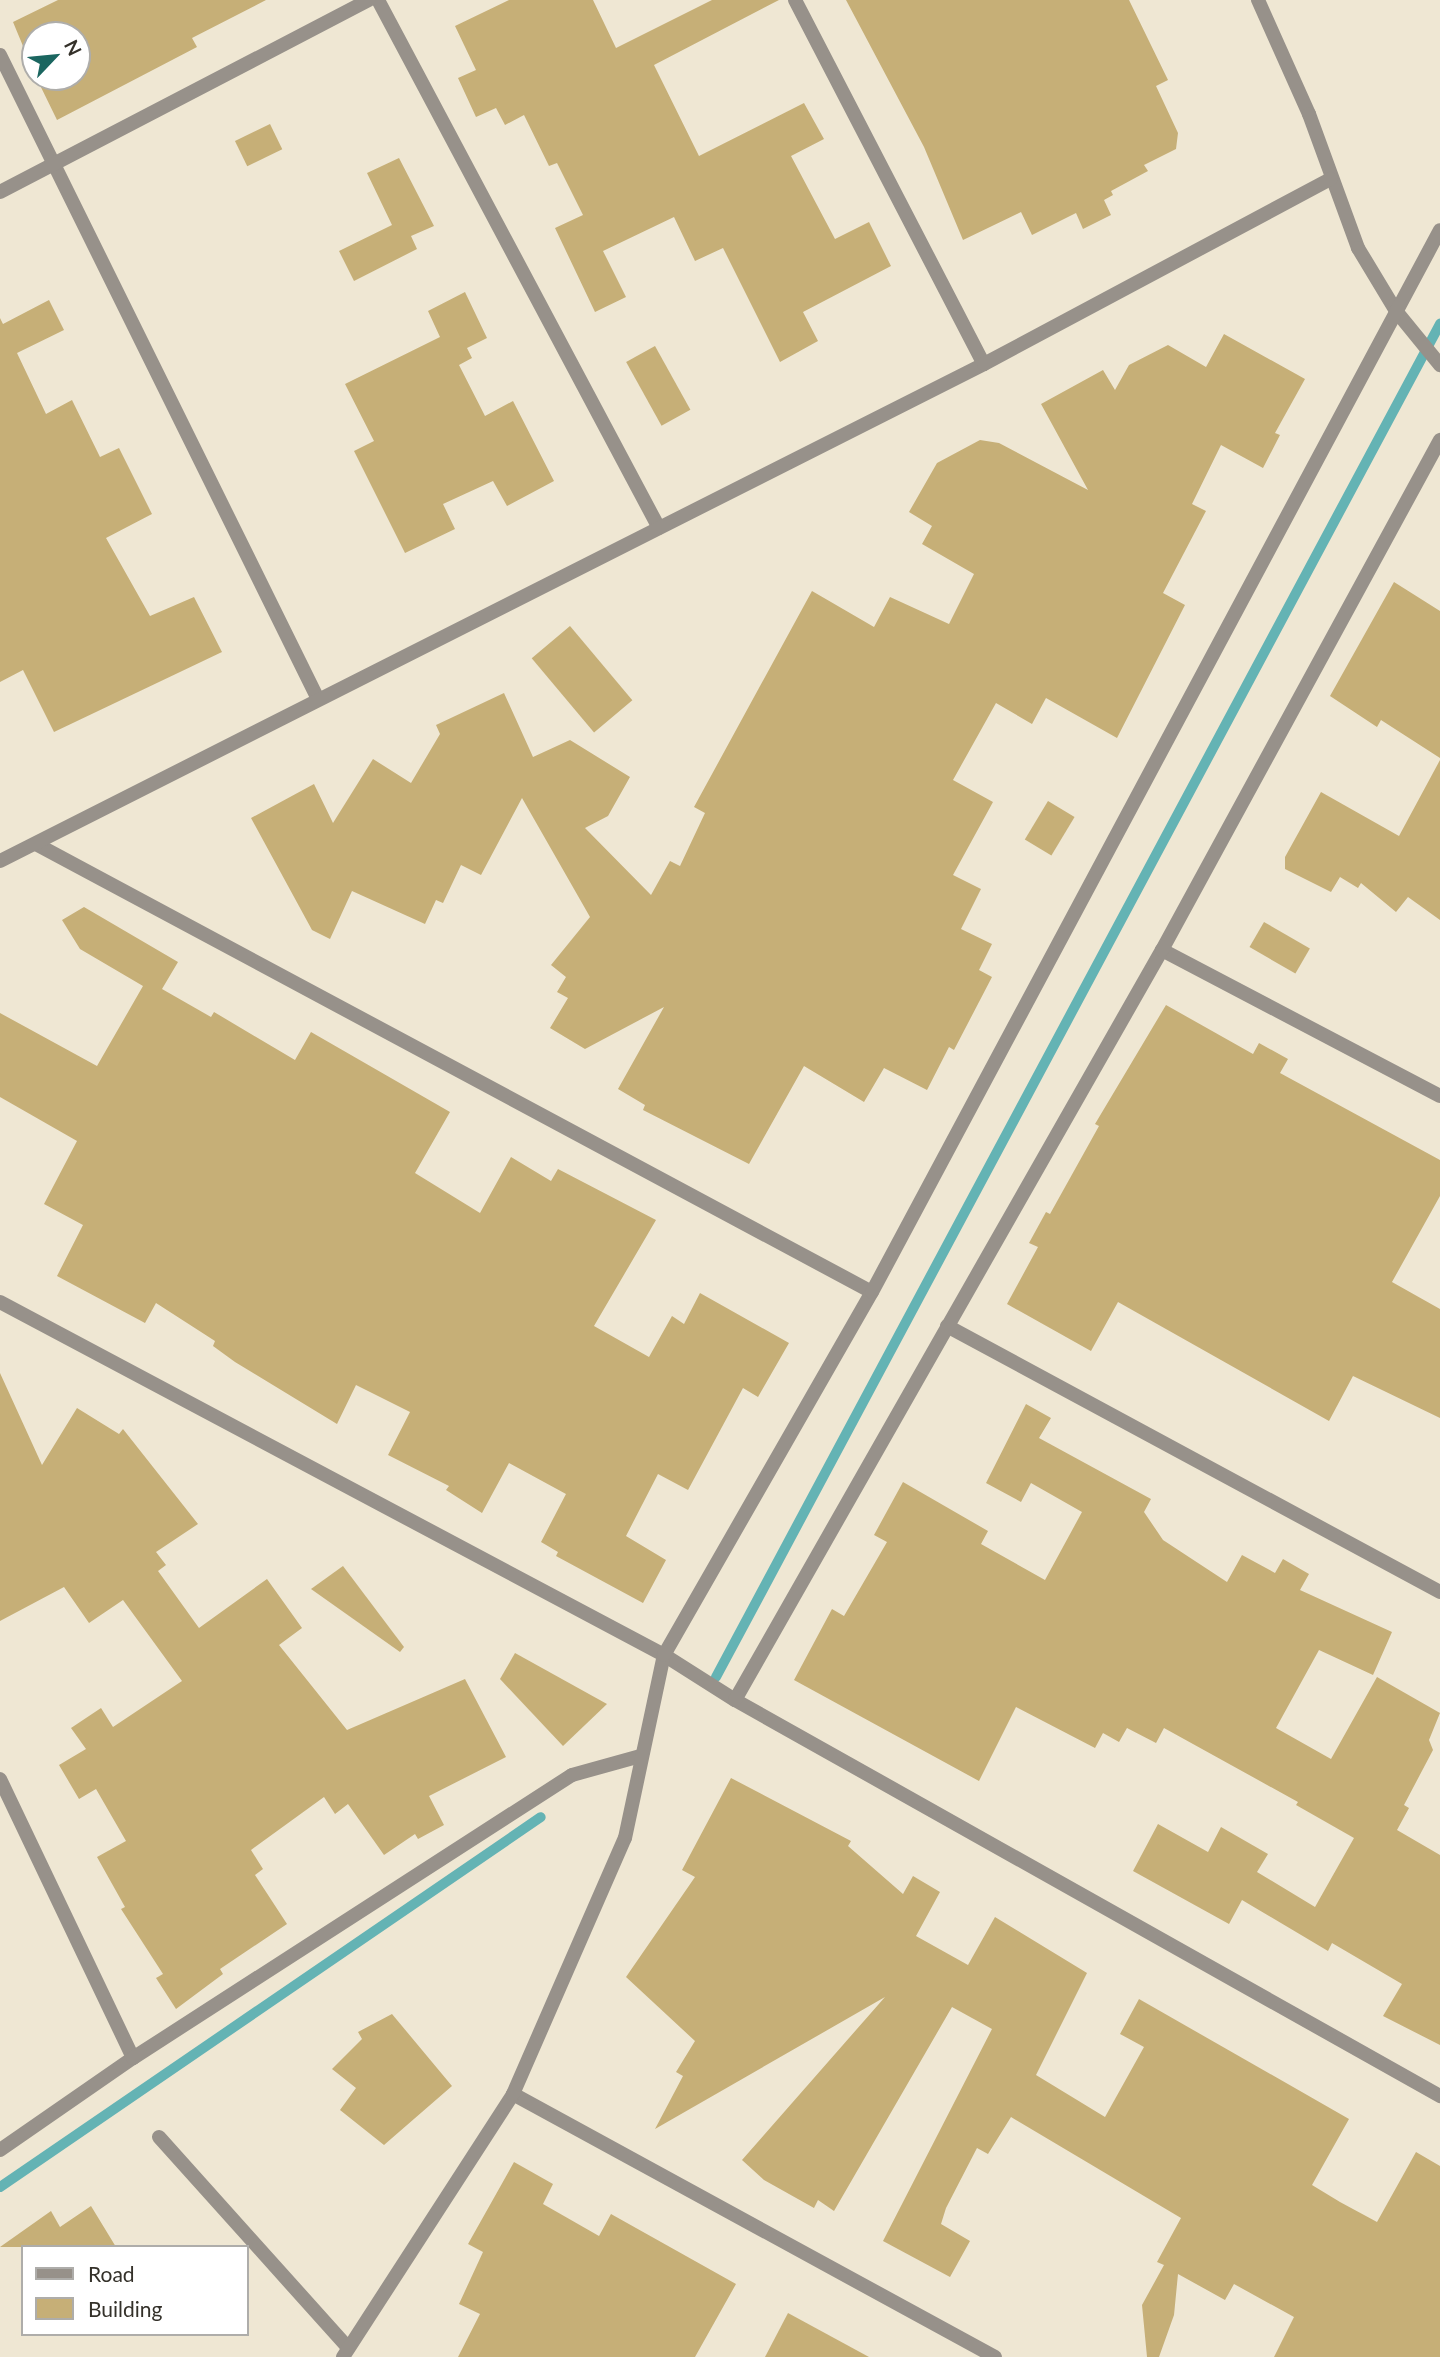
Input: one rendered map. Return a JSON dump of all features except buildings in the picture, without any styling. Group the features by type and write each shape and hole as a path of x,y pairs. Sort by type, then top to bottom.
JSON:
{"street":[{"path":"0,192 56,166 369,0"},
{"path":"377,0 659,528"},
{"path":"794,0 984,364"},
{"path":"1258,0 1309,114 1358,248 1396,311 1440,365"},
{"path":"0,55 318,699"},
{"path":"0,861 984,364 1331,179"},
{"path":"159,2137 346,2352 513,2094 625,1838 640,1756 664,1655 872,1292 1440,230"},
{"path":"735,1700 1162,950 1440,440"},
{"path":"36,844 872,1292"},
{"path":"1162,950 1440,1096"},
{"path":"0,1302 664,1655 735,1700 1440,2096"},
{"path":"947,1326 1440,1592"},
{"path":"0,2151 133,2057 572,1775 640,1756"},
{"path":"0,1779 133,2057"},
{"path":"513,2094 995,2357"}],"waterway":[{"path":"716,1677 1440,324"},
{"path":"0,2187 541,1817"}]}
